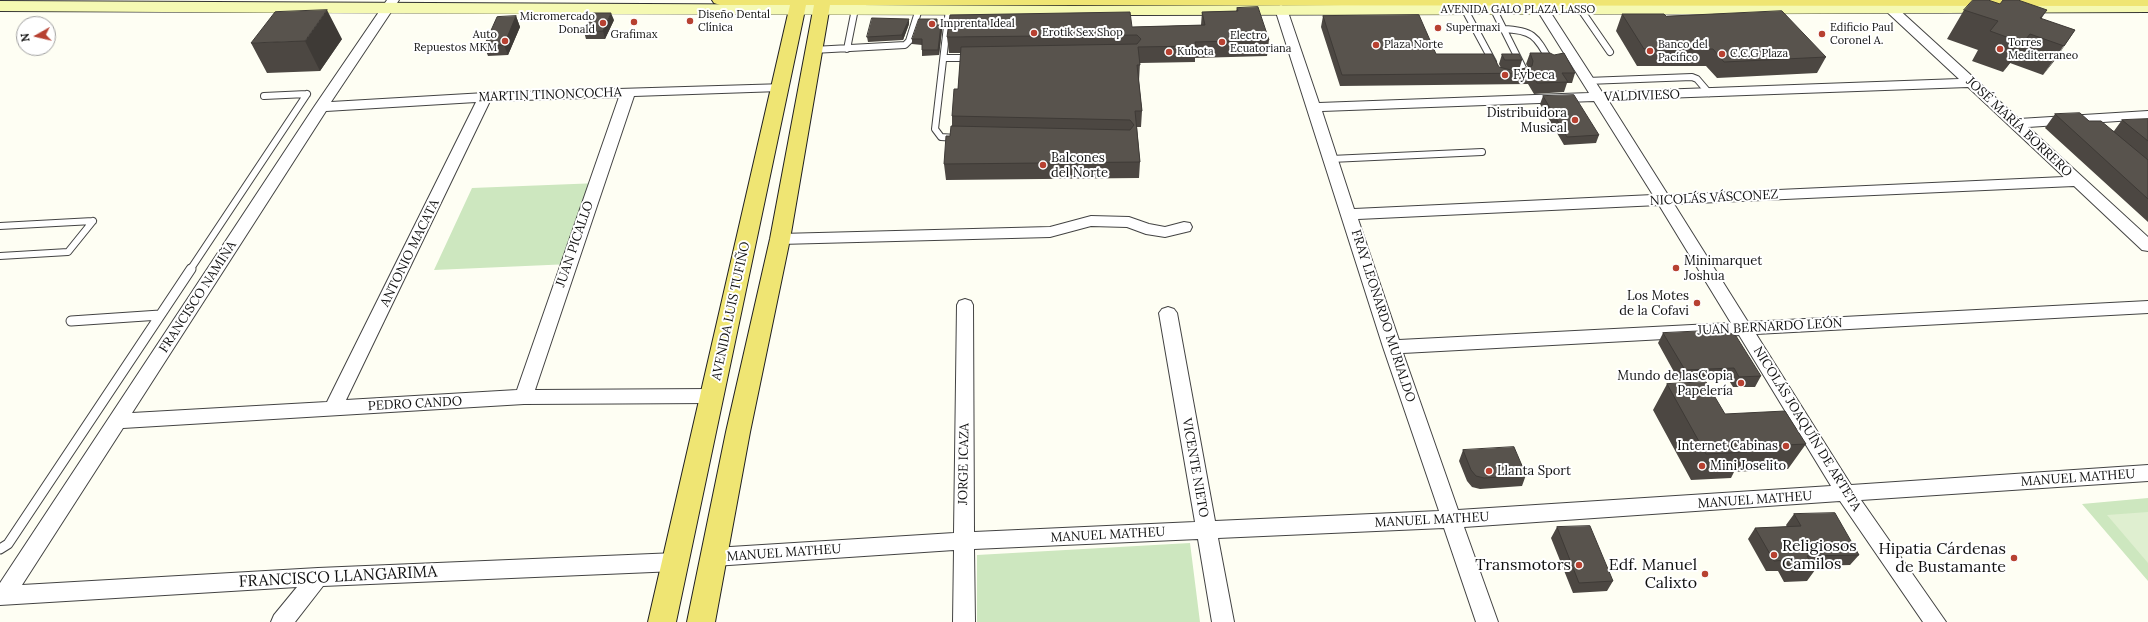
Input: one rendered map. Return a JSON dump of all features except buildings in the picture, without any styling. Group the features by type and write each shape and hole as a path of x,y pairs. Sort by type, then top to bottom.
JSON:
{"main road":[{"name":"AVENIDA GALO PLAZA LASSO","path":"720,0 798,3"},
{"name":"AVENIDA GALO PLAZA LASSO","path":"0,6 2148,0"},
{"name":"AVENIDA LUIS TUFIÑO","path":"662,622 798,3"},
{"name":"AVENIDA GALO PLAZA LASSO","path":"822,3 855,9 1582,10 2148,7"},
{"path":"701,622 738,432 780,239 822,3"},
{"path":"704,433 738,432"}],"street":[{"name":"FRANCISCO NAMIÑA","path":"2,595 118,421 321,107 390,4"},
{"name":"FRAY LEONARDO MURIALDO","path":"1281,9 1350,214 1392,347 1487,622"},
{"name":"JOSÉ MARÍA BORRERO","path":"1891,9 2148,246"},
{"name":"NICOLÁS JOAQUÍN DE ARTETA","path":"1542,10 1664,200 1846,494 1935,622"},
{"name":"VALDIVIESO","path":"1314,108 1971,83"},
{"name":"MARTIN TINONCOCHA","path":"321,107 485,97 780,87"},
{"name":"JUAN PICALLO","path":"524,397 628,92"},
{"name":"ANTONIO MACATA","path":"333,409 485,97"},
{"path":"2016,124 2084,118 2148,115"},
{"path":"2084,118 2101,133"},
{"name":"NICOLÁS VÁSCONEZ","path":"1350,214 2078,182"},
{"path":"780,239 1050,232 1091,222 1129,222 1146,229 1165,232 1184,227"},
{"name":"JORGE ICAZA","path":"964,622 963,542 965,305"},
{"name":"JUAN BERNARDO LEÓN","path":"1392,347 2148,307"},
{"name":"VICENTE NIETO","path":"1168,313 1223,622"},
{"name":"PEDRO CANDO","path":"118,421 524,397 712,396"},
{"name":"MANUEL MATHEU","path":"714,557 963,542 1453,520 2148,473"},
{"name":"FRANCISCO LLANGARIMA","path":"2,595 318,577 676,562"},
{"path":"282,622 318,577"}],"lane":[{"path":"847,49 855,9"},
{"path":"813,50 905,45 909,41 919,9"},
{"path":"949,9 945,58 935,129 940,137 962,138"},
{"path":"1465,10 1497,71"},
{"path":"1494,10 1525,73 1516,76"},
{"path":"1582,10 1610,52"},
{"path":"1503,29 1524,29 1530,31 1550,61"},
{"path":"945,58 977,58"},
{"path":"1587,82 1692,77 1697,79 1709,93"},
{"path":"0,549 8,544 308,94 264,96"},
{"path":"1331,159 1482,152"},
{"path":"0,226 93,221 68,252 0,256"},
{"path":"71,321 160,315"}],"green space":[{"path":"599,183 571,264 434,270 472,188"},
{"path":"2148,498 2148,581 2082,504"},
{"path":"2148,512 2148,563 2107,515"},
{"path":"1190,543 1200,622 977,622 977,555"}],"place":[{"name":"Diseño Dental Clínica","path":"690,21"},
{"name":"Grafimax","path":"634,22"},
{"name":"Micromercado Donald","path":"603,23"},
{"name":"Imprenta Ideal","path":"932,24"},
{"name":"Supermaxi","path":"1438,28"},
{"name":"Erotik Sex Shop","path":"1034,33"},
{"name":"Edificio Paul Coronel A.","path":"1822,34"},
{"name":"Auto Repuestos MKM","path":"505,41"},
{"name":"Electro Ecuatoriana","path":"1222,42"},
{"name":"Plaza Norte","path":"1376,45"},
{"name":"Torres Mediterraneo","path":"2000,49"},
{"name":"Banco del Pacífico","path":"1650,51"},
{"name":"Kubota","path":"1169,52"},
{"name":"C.C.G Plaza","path":"1722,54"},
{"name":"Fybeca","path":"1505,75"},
{"name":"Distribuidora Musical","path":"1575,120"},
{"name":"Balcones del Norte","path":"1043,165"},
{"name":"Minimarquet Joshua","path":"1676,268"},
{"name":"Los Motes de la Cofavi","path":"1697,303"},
{"name":"Mundo de lasCopia Papelería","path":"1741,383"},
{"name":"Internet Cabinas","path":"1786,446"},
{"name":"Mini Joselito","path":"1702,466"},
{"name":"Llanta Sport","path":"1489,471"},
{"name":"Religiosos Camilos","path":"1774,555"},
{"name":"Hipatia Cárdenas de Bustamante","path":"2014,558"},
{"name":"Transmotors","path":"1579,565"},
{"name":"Edf. Manuel Calixto","path":"1705,574"}]}
